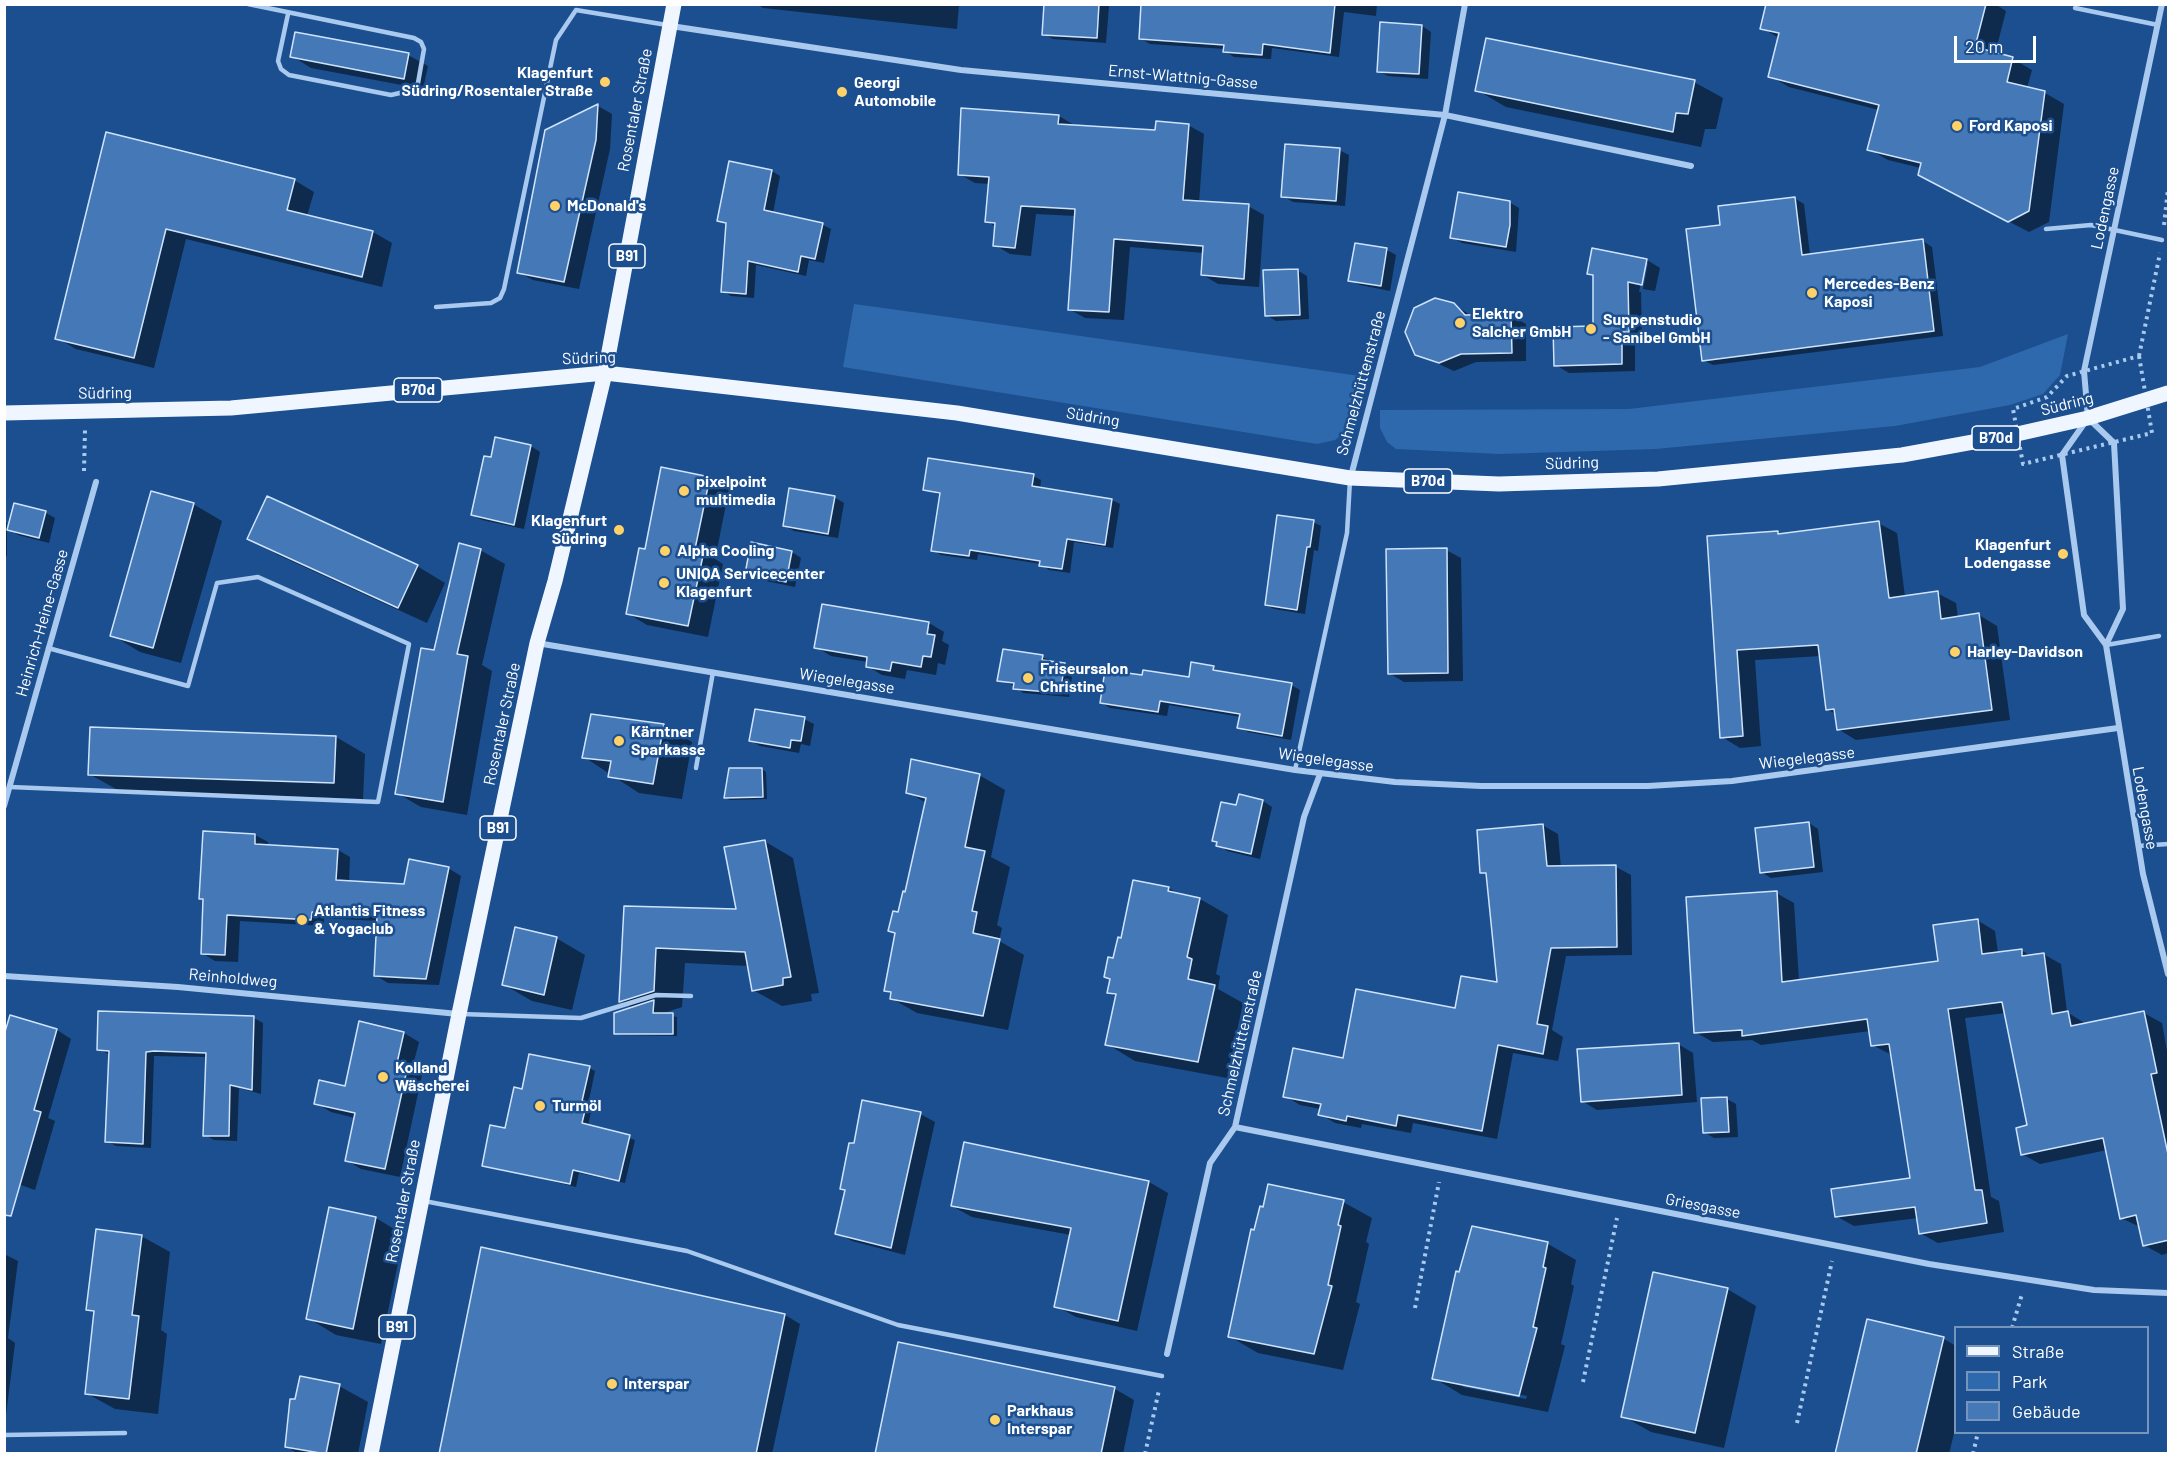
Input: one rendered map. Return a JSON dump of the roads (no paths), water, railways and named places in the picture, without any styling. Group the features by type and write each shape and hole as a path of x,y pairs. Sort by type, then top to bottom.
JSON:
{"main road":[{"name":"Rosentaler Straße","path":"371,1454 459,1014 537,643 555,581 605,373 674,4"},
{"name":"Südring","path":"4,413 231,408 605,373 957,413 1350,478 1499,484 1658,479 1902,455 2017,434 2088,418 2169,393"}],"street":[{"name":"Schmelzhüttenstraße","path":"1350,478 1445,115 1466,4"},
{"name":"Lodengasse","path":"2162,4 2084,371 2088,418 2062,455 2084,615 2106,645 2138,846 2169,974"},
{"name":"Ernst-Wlattnig-Gasse","path":"669,26 961,70 1445,115 1691,166"},
{"path":"2088,418 2114,442 2122,609 2106,645"},
{"name":"Heinrich-Heine-Gasse","path":"4,807 96,482"},
{"name":"Wiegelegasse","path":"537,643 1295,770 1395,782 1481,786 1648,786 1732,781 2118,728"},
{"name":"Schmelzhüttenstraße","path":"1167,1354 1210,1163 1235,1127 1304,817 1320,774"},
{"name":"Reinholdweg","path":"4,976 178,987 459,1014"},
{"name":"Griesgasse","path":"1235,1127 2025,1281 2094,1290 2169,1293"}],"lane":[{"path":"248,4 414,38 421,42 424,56 418,83 413,90 391,95 289,75 281,69 278,61 288,14"},
{"path":"2075,8 2158,25"},
{"path":"436,307 491,303 500,298 504,289 555,40 576,10 669,26"},
{"path":"2046,229 2091,225 2162,240"},
{"name":"Schmelzhüttenstraße","path":"1295,770 1347,533 1350,478"},
{"path":"10,787 378,802 409,644 258,577 217,583 188,686 48,648"},
{"path":"2106,645 2159,636"},
{"path":"696,768 713,672"},
{"path":"2138,846 2169,844"},
{"path":"459,1014 581,1018 656,995 692,996"},
{"path":"422,1201 687,1251 898,1325 1162,1376"},
{"path":"4,1435 125,1433"}],"place":[{"name":"Klagenfurt Südring/Rosentaler Straße","path":"605,82"},
{"name":"Georgi Automobile","path":"842,92"},
{"name":"Ford Kaposi","path":"1957,126"},
{"name":"McDonald's","path":"555,206"},
{"name":"Mercedes-Benz Kaposi","path":"1812,293"},
{"name":"Elektro Salcher GmbH","path":"1460,323"},
{"name":"Suppenstudio - Sanibel GmbH","path":"1591,329"},
{"name":"pixelpoint multimedia","path":"684,491"},
{"name":"Klagenfurt Südring","path":"619,530"},
{"name":"Alpha Cooling","path":"665,551"},
{"name":"Klagenfurt Lodengasse","path":"2063,554"},
{"name":"UNIQA Servicecenter Klagenfurt","path":"664,583"},
{"name":"Harley-Davidson","path":"1955,652"},
{"name":"Friseursalon Christine","path":"1028,678"},
{"name":"Kärntner Sparkasse","path":"619,741"},
{"name":"Atlantis Fitness & Yogaclub","path":"302,920"},
{"name":"Kolland Wäscherei","path":"383,1077"},
{"name":"Turmöl","path":"540,1106"},
{"name":"Interspar","path":"612,1384"},
{"name":"Parkhaus Interspar","path":"995,1420"}]}
